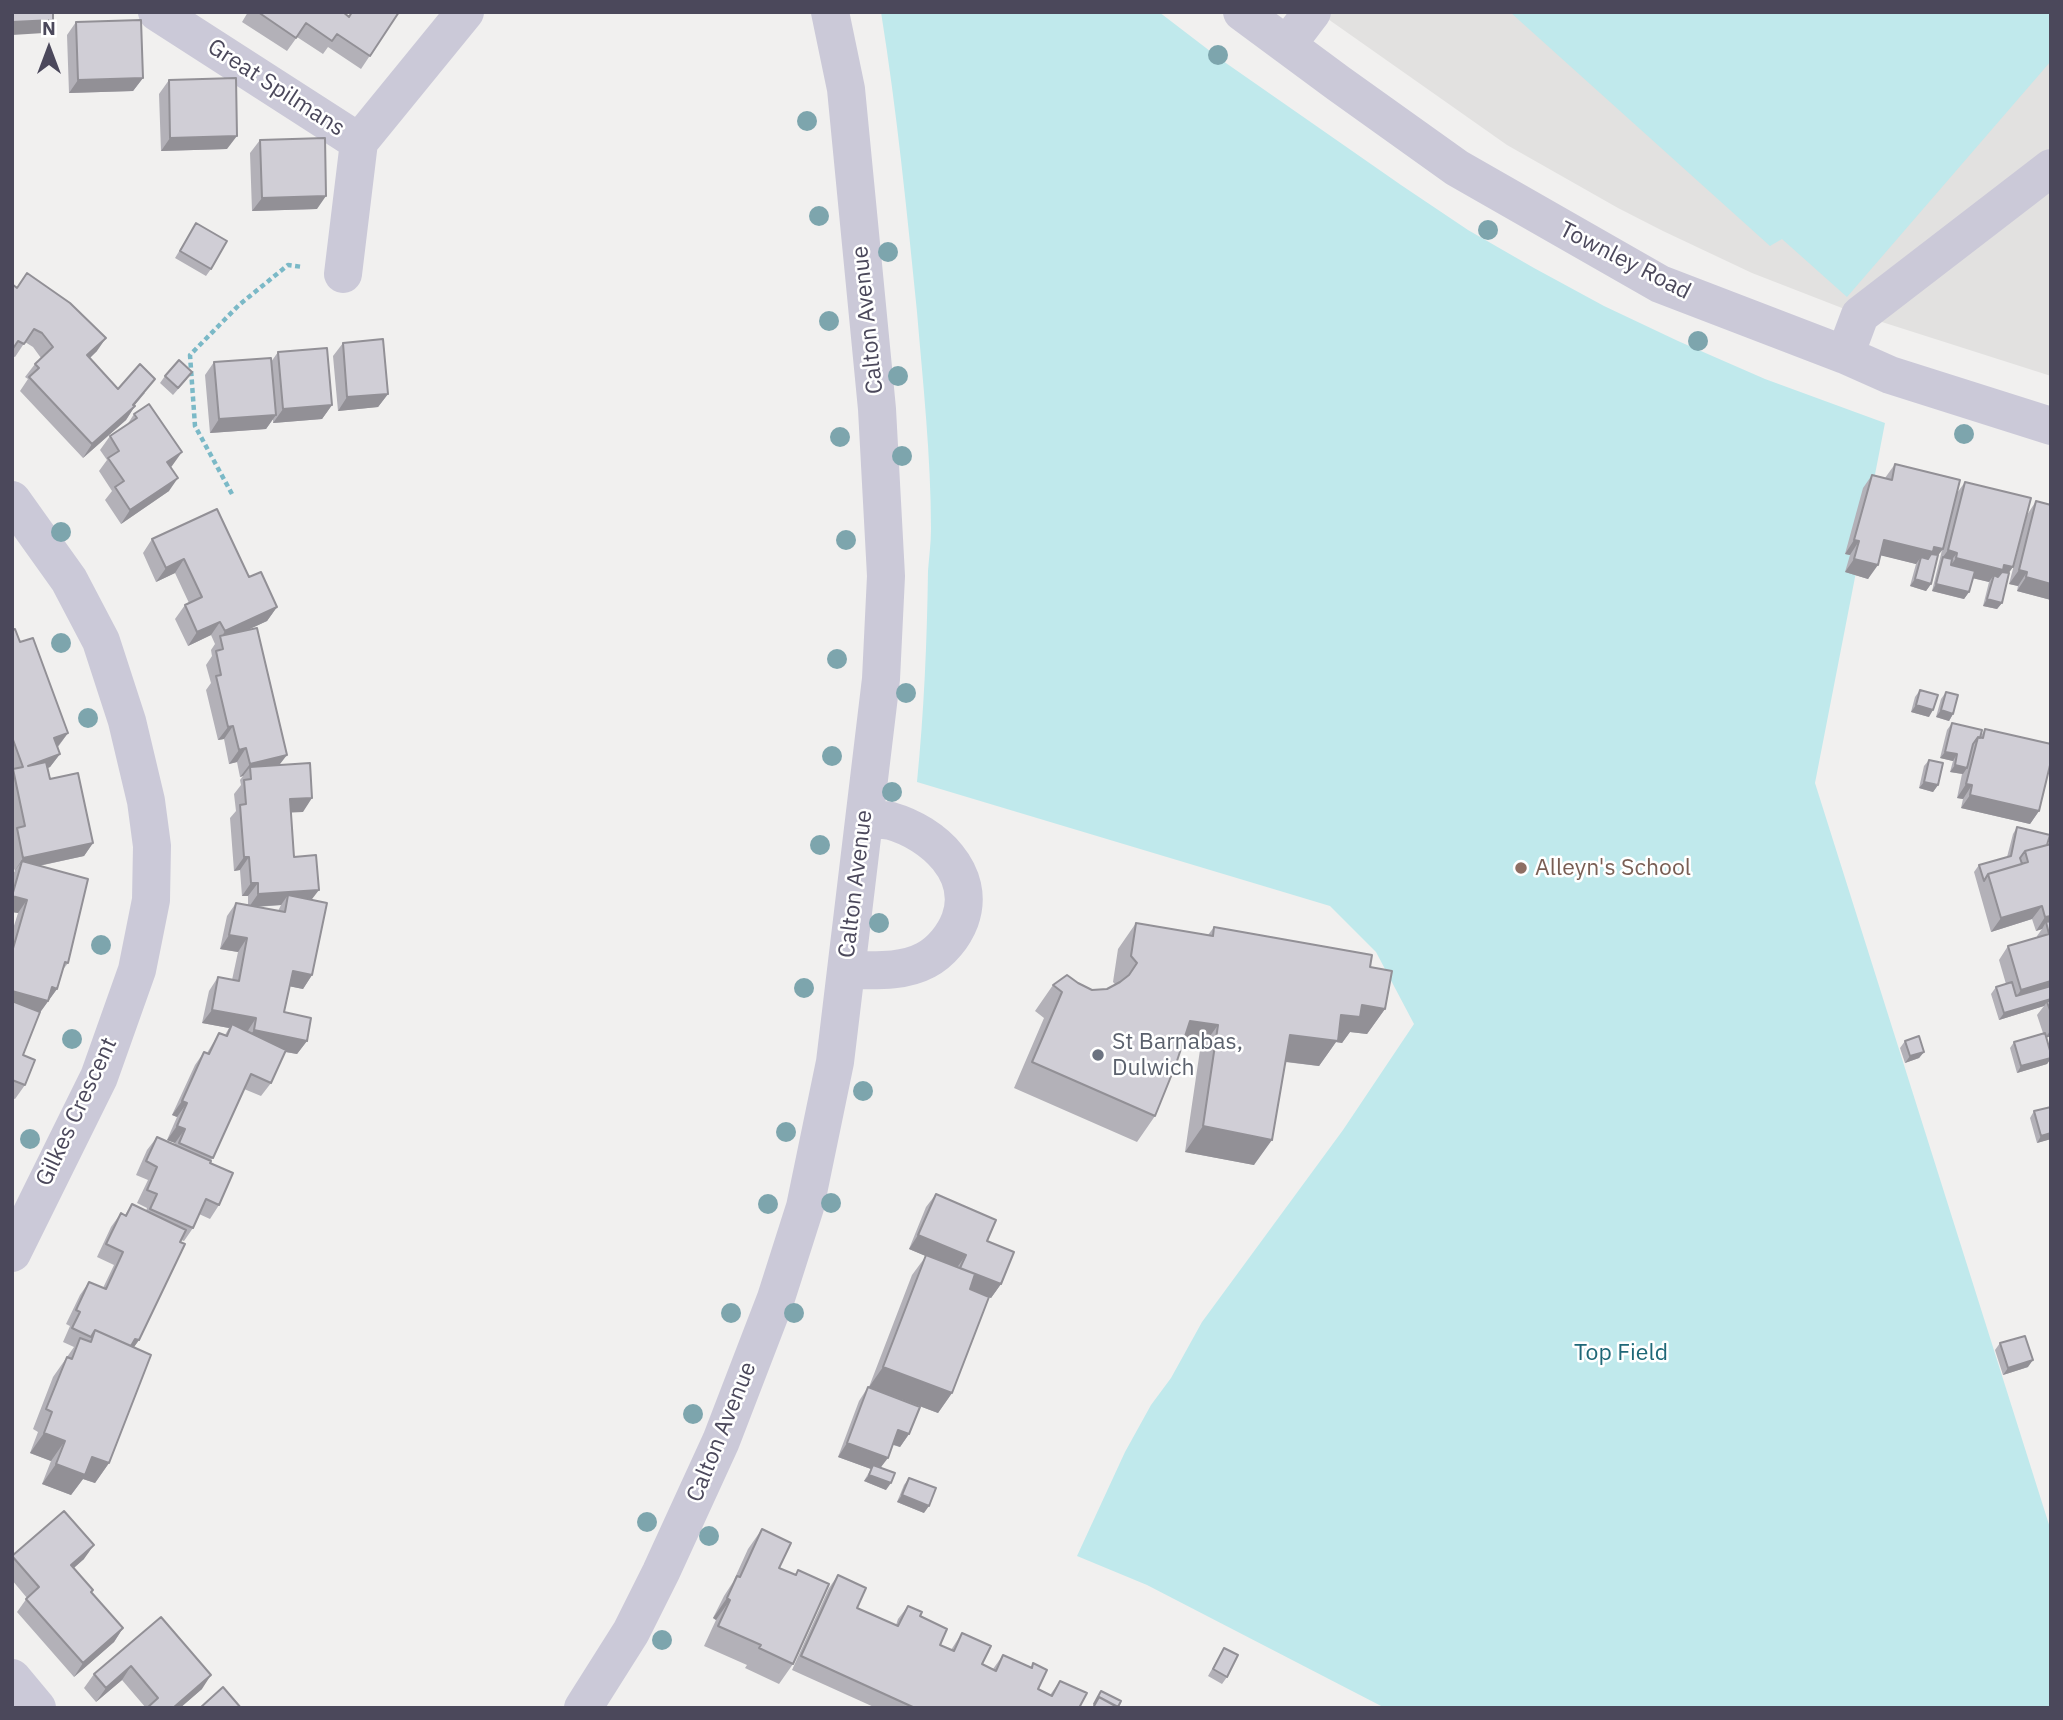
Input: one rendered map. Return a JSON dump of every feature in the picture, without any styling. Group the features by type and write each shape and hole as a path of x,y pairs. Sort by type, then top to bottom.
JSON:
{"street":[{"name":"Great Spilmans","path":"157,12 359,142"},
{"name":"Great Spilmans","path":"343,274 359,142 465,12"},
{"name":"Calton Avenue","path":"591,1705 661,1573 721,1441 776,1298 805,1207 835,1062 881,679 886,576 877,409 846,89 830,12"},
{"name":"Townley Road","path":"1242,12 1457,168 1660,284 1845,355 1889,375 2051,426"},
{"path":"1287,45 1312,12"},
{"path":"1845,355 1860,315 2051,167"},
{"name":"Gilkes Crescent","path":"12,500 69,580 101,641 127,720 146,801 152,846 151,900 137,970 99,1077 12,1253"},
{"path":"846,970 904,968 926,960 946,945 956,931 965,899 963,883 952,862 934,843 912,829 889,820 864,820"},
{"path":"12,1678 37,1708"}],"path":[{"path":"232,494 195,426 190,355 239,305 288,265 343,274"}],"shaded area":[{"path":"1318,12 2051,12 2051,376 1860,315 1752,273 1663,231 1507,145"}],"green space":[{"name":"Top Field","path":"881,12 1159,12 1223,61 1401,185 1468,230 1534,268 1604,306 1678,341 1765,379 1885,423 1815,783 2051,1531 2051,1708 1385,1708 1147,1585 1077,1556 1125,1452 1202,1322 1343,1130 1414,1024 1376,952 1330,906 917,782 931,534 930,474 917,312 897,124"},
{"path":"1510,12 2051,12 2051,61 1847,297 1782,239 1770,246"}],"building":[{"path":"12,12 53,12 53,20 12,22"},
{"path":"258,12 343,12 349,17 352,12 399,12 370,56 337,34 332,41 306,23 296,38"},
{"path":"141,20 143,78 78,80 76,22"},
{"path":"236,78 237,136 170,138 169,80"},
{"path":"325,138 326,196 262,198 260,140"},
{"path":"196,223 227,241 211,269 180,251"},
{"path":"27,273 70,303 106,338 87,355 118,389 140,364 155,379 133,405 135,406 92,444 29,377 39,368 35,364 53,347 42,333 34,329 24,344 18,341 12,350 12,284 17,288"},
{"path":"383,339 388,394 347,397 343,343"},
{"path":"327,348 332,405 283,409 278,352"},
{"path":"271,358 276,415 219,419 214,362"},
{"path":"179,360 192,372 178,388 165,376"},
{"path":"149,404 182,452 167,462 178,478 130,510 115,487 124,481 108,458 119,451 110,436 137,418 134,414"},
{"path":"1895,464 1960,480 1943,549 1934,547 1933,552 1884,540 1878,565 1854,559 1859,541 1854,540 1872,475 1892,480"},
{"path":"1965,482 2031,498 2013,567 2004,565 2003,570 1956,558 1957,553 1948,550"},
{"path":"2036,501 2051,505 2051,584 2026,577 2027,572 2019,570"},
{"path":"217,509 249,577 261,572 277,607 225,631 220,622 197,632 185,605 202,597 184,559 166,568 152,539"},
{"path":"1931,554 1938,555 1931,584 1915,579 1921,557 1928,559"},
{"path":"1943,557 1952,559 1951,565 1975,571 1969,592 1936,584"},
{"path":"2002,572 2009,573 2002,603 1987,599 1994,575 1998,577"},
{"path":"257,628 287,755 250,764 246,748 239,750 233,726 228,727 216,676 221,675 216,651 223,649 220,636"},
{"path":"15,629 20,642 33,638 68,733 54,738 60,754 28,766 46,762 50,779 78,773 93,843 23,858 17,828 25,826 13,769 23,767 12,737 12,630"},
{"path":"1920,690 1938,695 1933,710 1916,705"},
{"path":"1946,692 1958,695 1953,714 1941,710"},
{"path":"1952,723 1982,730 1980,738 1973,744 1967,768 1955,765 1957,754 1945,752"},
{"path":"1985,729 2051,744 2051,761 2039,811 1970,795 1972,785 1966,784 1978,737 1983,738"},
{"path":"1929,760 1943,763 1938,785 1924,782"},
{"path":"310,763 312,798 290,799 294,857 316,855 319,890 258,894 258,883 251,883 249,857 244,857 240,805 246,804 244,780 251,779 250,767"},
{"path":"2017,827 2050,835 2047,845 2025,851 2020,858 2022,864 1988,874 1984,881 1979,865 2011,856"},
{"path":"2051,844 2051,916 2045,917 2042,906 2001,918 1988,874 2028,862 2025,851"},
{"path":"22,861 88,879 68,963 65,962 57,989 52,987 48,1001 12,991 12,952 27,900 12,896"},
{"path":"288,895 327,903 312,975 293,971 284,1012 311,1018 307,1041 254,1030 256,1018 212,1010 218,977 239,981 247,938 229,935 236,903 285,912"},
{"path":"2051,921 2051,981 2021,990 2008,946 2049,934 2046,922"},
{"name":"St Barnabas, Dulwich","path":"1136,923 1213,936 1214,927 1372,955 1370,967 1392,971 1385,1009 1362,1005 1360,1017 1341,1015 1338,1041 1290,1035 1272,1140 1203,1126 1218,1025 1190,1021 1155,1116 1032,1062 1062,992 1053,985 1067,975 1092,990 1107,989 1120,982 1137,963 1131,956"},
{"path":"2012,982 2016,996 2051,986 2051,999 2004,1013 1996,987"},
{"path":"12,1001 40,1012 23,1055 35,1060 25,1085 12,1080"},
{"path":"232,1024 286,1050 271,1083 251,1074 213,1158 179,1143 185,1129 177,1126 187,1103 182,1101 204,1052 209,1054 219,1033 227,1036"},
{"path":"2045,1033 2051,1058 2021,1066 2014,1042"},
{"path":"1919,1036 1924,1052 1910,1056 1905,1041"},
{"path":"2051,1107 2051,1133 2041,1136 2034,1111"},
{"path":"157,1137 233,1173 219,1205 206,1199 193,1228 150,1209 157,1194 147,1190 157,1167 146,1161"},
{"path":"936,1194 996,1220 987,1241 1014,1252 1001,1284 960,1268 966,1255 918,1235"},
{"path":"132,1204 186,1230 180,1242 185,1244 139,1340 135,1339 131,1346 95,1330 91,1337 72,1328 80,1312 76,1310 89,1282 106,1289 123,1252 106,1244 121,1213 126,1216"},
{"path":"926,1255 975,1274 970,1289 989,1297 952,1393 883,1367"},
{"path":"95,1330 151,1355 109,1463 92,1457 85,1475 56,1464 65,1441 44,1433 52,1412 46,1409 67,1357 72,1359 80,1338 91,1342"},
{"path":"2025,1336 2033,1360 2008,1368 2000,1343"},
{"path":"868,1387 920,1407 909,1434 898,1430 888,1458 847,1443"},
{"path":"873,1465 895,1473 891,1483 869,1475"},
{"path":"909,1478 936,1488 929,1506 902,1495"},
{"path":"64,1511 94,1545 71,1565 123,1628 83,1663 26,1599 39,1587 12,1556"},
{"path":"762,1529 791,1543 779,1568 796,1575 798,1570 829,1584 793,1664 759,1648 761,1645 718,1626 730,1600 727,1598"},
{"path":"838,1575 866,1588 857,1608 898,1626 908,1606 922,1612 920,1616 947,1629 940,1645 954,1651 962,1633 991,1646 982,1664 996,1671 1003,1655 1032,1668 1033,1663 1047,1670 1038,1689 1052,1696 1060,1681 1087,1693 1079,1708 915,1708 801,1656"},
{"path":"161,1617 211,1675 173,1708 147,1708 158,1698 131,1666 106,1688 94,1674"},
{"path":"1224,1648 1238,1655 1227,1677 1213,1669"},
{"path":"223,1687 241,1708 200,1708"},
{"path":"1101,1691 1121,1701 1118,1707 1099,1697 1094,1704"},
{"path":"1099,1697 1119,1708 1093,1708"}],"place":[{"name":"Alleyn's School","path":"1521,868"},
{"name":"St Barnabas, Dulwich","path":"1098,1055"}]}
